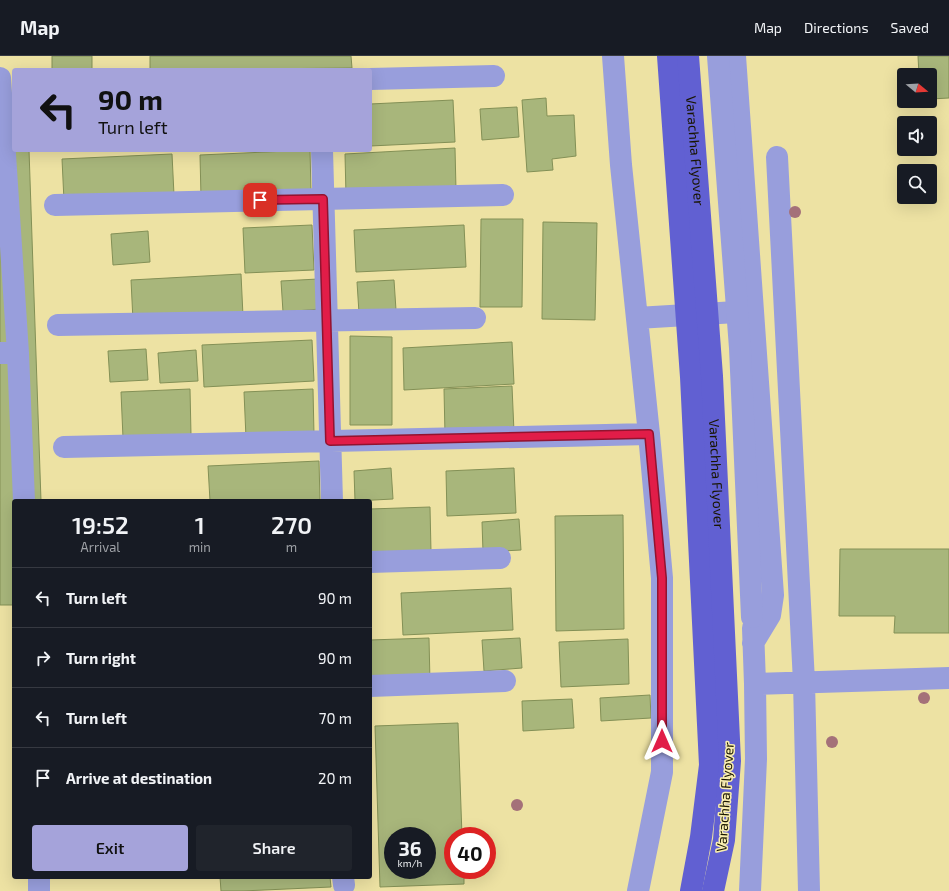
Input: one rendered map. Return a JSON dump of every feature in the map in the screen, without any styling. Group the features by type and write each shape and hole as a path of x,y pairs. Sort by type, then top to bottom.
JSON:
{"main road":[{"name":"Varachha Flyover","path":"668,56 691,377 710,765 701,837 691,891"},
{"name":"Varachha Flyover","path":"688,56 712,376 730,761 724,840 713,891"}],"street":[{"path":"613,56 621,165 649,434 662,578 662,772 638,891"},
{"path":"718,56 740,348 755,684 756,759 750,891"},
{"path":"735,56 773,595 770,615 753,643"},
{"path":"372,79 494,76"},
{"path":"0,78 9,353 24,499"},
{"path":"322,152 332,499"},
{"path":"777,157 804,682 809,891"},
{"path":"55,205 503,195"},
{"path":"637,318 753,311"},
{"path":"58,325 475,318"},
{"path":"64,447 649,434"},
{"path":"372,562 500,558"},
{"path":"755,684 949,678"},
{"path":"372,686 505,681"},
{"path":"39,879 39,891"}],"building":[{"path":"52,56 92,56 92,68 52,68"},
{"path":"150,56 351,56 352,68 150,68"},
{"path":"918,56 949,56 949,98 937,99 937,68 919,68"},
{"path":"0,98 12,98 12,152 29,152 41,499 12,499 12,605 0,605"},
{"path":"546,98 547,116 574,115 576,156 552,159 553,170 527,172 522,100"},
{"path":"453,100 455,142 372,146 372,104"},
{"path":"517,107 519,137 482,140 480,109"},
{"path":"455,148 456,190 346,196 345,154"},
{"path":"266,152 310,152 311,192 201,197 200,155"},
{"path":"172,154 174,195 64,201 62,159"},
{"path":"481,219 523,219 522,307 480,307"},
{"path":"543,222 597,223 595,320 542,319"},
{"path":"312,225 314,270 245,273 243,228"},
{"path":"464,225 466,267 356,272 354,230"},
{"path":"148,231 150,262 113,265 111,234"},
{"path":"241,274 243,316 133,321 131,280"},
{"path":"318,279 320,309 283,312 281,281"},
{"path":"394,280 396,310 359,313 357,282"},
{"path":"350,336 392,337 392,425 350,425"},
{"path":"312,340 314,381 204,387 202,345"},
{"path":"512,342 514,384 404,390 403,348"},
{"path":"146,349 148,380 110,382 108,351"},
{"path":"196,350 198,381 160,383 158,353"},
{"path":"512,386 514,432 445,435 444,389"},
{"path":"190,389 191,435 123,438 121,392"},
{"path":"313,389 314,435 246,438 244,392"},
{"path":"319,461 320,499 210,499 208,466"},
{"path":"391,468 393,499 355,499 354,471"},
{"path":"514,468 516,513 447,516 446,471"},
{"path":"430,507 431,552 372,555 372,509"},
{"path":"623,515 624,629 556,631 555,516"},
{"path":"519,519 521,550 483,552 482,522"},
{"path":"840,549 949,549 949,633 894,633 895,616 839,616"},
{"path":"511,588 513,630 403,635 401,593"},
{"path":"429,638 430,683 372,686 372,640"},
{"path":"520,638 522,668 484,671 482,640"},
{"path":"628,639 629,684 561,687 559,642"},
{"path":"650,695 651,718 601,721 600,698"},
{"path":"572,699 574,728 523,731 522,701"},
{"path":"458,723 462,827 444,827 444,879 464,879 464,884 380,887 375,726"},
{"path":"220,879 330,879 331,887 242,891 221,891"}],"route":[{"path":"260,200 323,199 330,441 649,434 662,578 662,741"}]}
